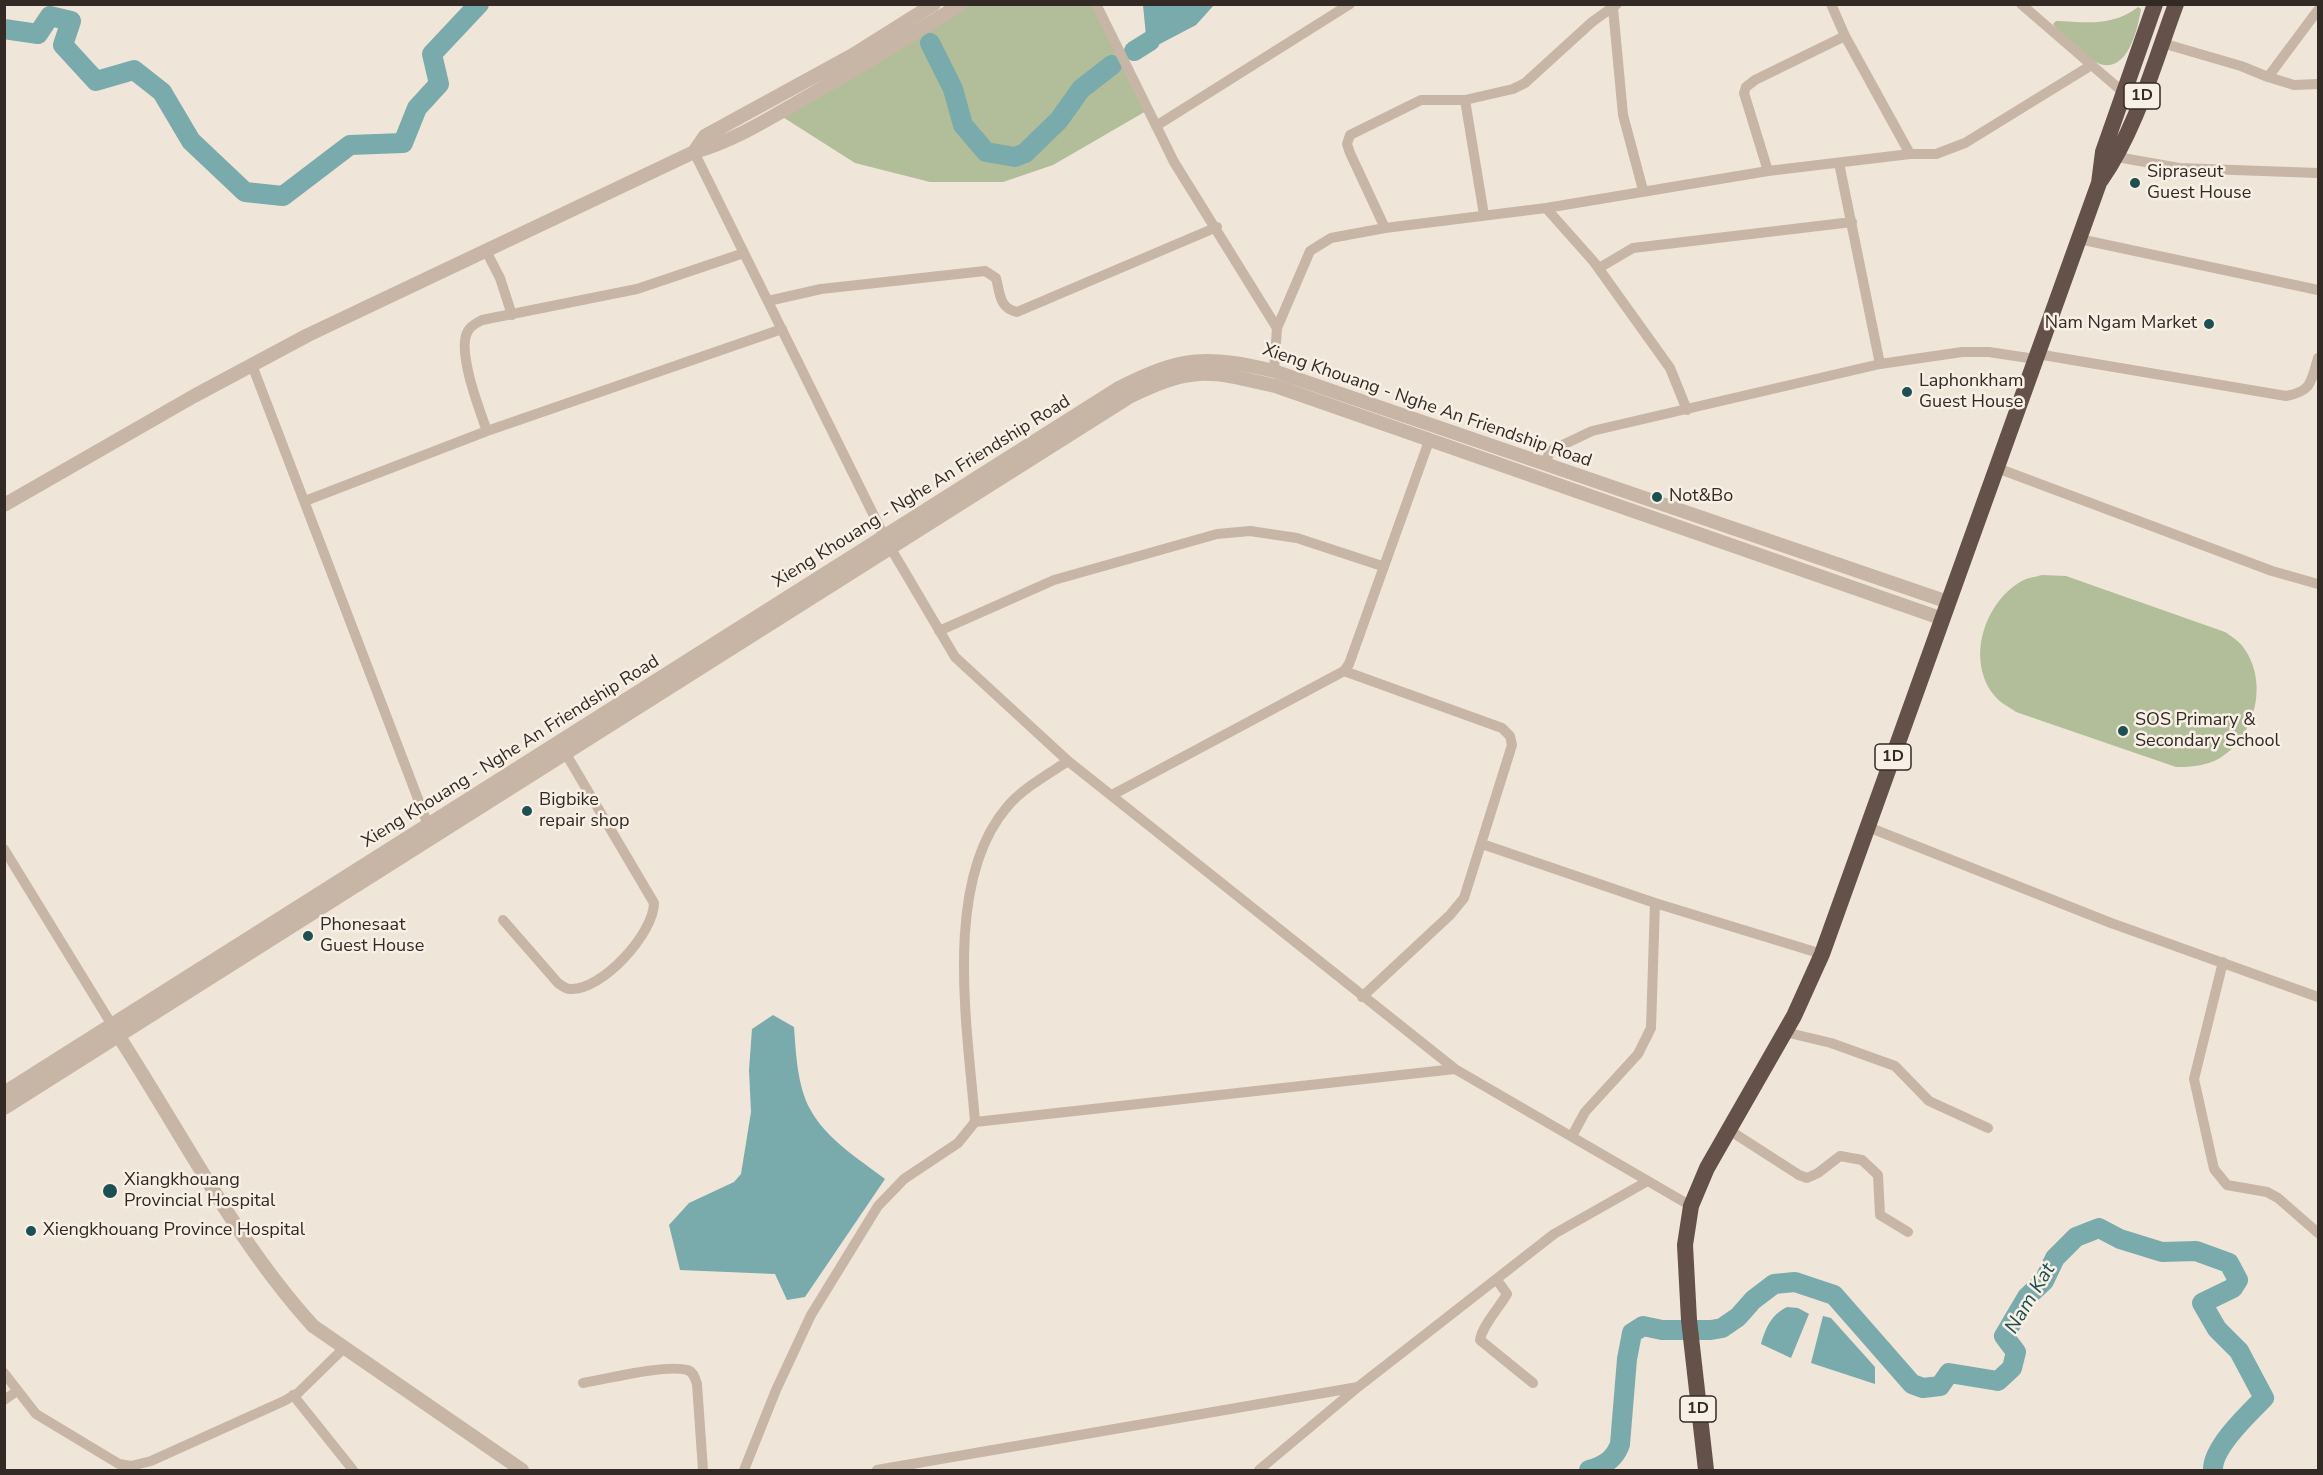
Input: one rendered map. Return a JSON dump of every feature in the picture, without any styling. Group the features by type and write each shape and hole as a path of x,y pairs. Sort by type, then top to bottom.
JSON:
{"highway":[{"name":"1D","path":"1706,1470 1689,1320 1685,1245 1691,1206 1707,1168 1785,1032 1822,954 2079,239 2098,183 2103,152 2155,4"},
{"name":"1D","path":"2098,183 2117,157 2176,4"}],"street":[{"path":"694,152 705,135 853,55 934,4"},
{"path":"4,505 252,365 350,314 694,152 714,147 778,114 961,4"},
{"path":"1156,126 1350,4"},
{"path":"1831,4 1845,36 1910,154"},
{"path":"2021,4 2124,93"},
{"path":"1097,5 1174,162 1217,227 1277,328"},
{"path":"1385,228 1350,153 1347,144 1350,135 1421,100 1465,100 1513,89 1525,83 1592,22 1615,6"},
{"path":"1615,6 1623,115 1643,190"},
{"path":"2268,78 2319,10"},
{"path":"1768,171 1744,93 1746,87 1755,80 1845,36"},
{"path":"2162,43 2241,66 2268,78 2294,85 2319,84"},
{"path":"1274,371 1277,328 1310,251 1331,237 1546,208 1643,190 1768,171 1910,154 1936,154 1965,143 2090,66"},
{"path":"1465,100 1484,215"},
{"path":"694,152 887,541 955,657 1068,760 1455,1069 1572,1136 1646,1182 1691,1206"},
{"path":"2117,157 2179,168 2319,172"},
{"path":"1839,163 1880,364"},
{"path":"1546,208 1599,268 1670,368 1687,410"},
{"path":"1599,268 1633,248 1852,222"},
{"path":"768,301 821,289 985,271 996,278 1003,305 1008,310 1017,312 1217,227"},
{"path":"2079,239 2319,290"},
{"path":"485,249 500,278 512,315"},
{"path":"487,431 465,359 466,333 482,320 637,289 744,253"},
{"path":"305,501 487,431 782,329"},
{"path":"1543,464 1552,450 1592,431 1880,364 1962,352 2036,356 2286,396 2302,393 2309,386 2319,358"},
{"name":"Xieng Khouang - Nghe An Friendship Road","path":"431,831 566,754 1119,388 1154,370 1192,361 1227,360 1274,371 1948,602"},
{"path":"252,365 431,831"},
{"name":"Xieng Khouang - Nghe An Friendship Road","path":"4,1093 115,1030 887,541 1129,397 1162,381 1197,372 1224,374 1275,386 1943,619"},
{"path":"1112,795 1344,671 1350,664 1382,566 1434,427"},
{"path":"1997,468 2272,571 2319,584"},
{"path":"939,632 1054,580 1217,534 1250,531 1297,538 1382,566"},
{"path":"1344,671 1502,728 1510,736 1512,745 1464,898 1450,915 1362,997"},
{"path":"503,920 558,983 569,990 588,986 627,956 645,934 654,915 654,903 566,754"},
{"path":"744,1470 776,1390 811,1315 878,1206 904,1179 958,1143 975,1122 964,986 965,914 979,854 1005,809 1019,795 1068,760"},
{"path":"1868,827 2111,923 2319,996"},
{"path":"1482,844 1655,903 1822,954"},
{"path":"4,849 253,1250 306,1319 343,1349 522,1470"},
{"path":"1572,1136 1585,1112 1638,1054 1651,1028 1655,903"},
{"path":"2223,962 2194,1079 2214,1169 2227,1185 2266,1192 2278,1198 2319,1233"},
{"name":"Xieng Khouang - Nghe An Friendship Road","path":"4,1108 115,1030"},
{"path":"1785,1032 1831,1043 1895,1066 1929,1101 1988,1128"},
{"path":"975,1122 1455,1069"},
{"path":"1729,1130 1799,1175 1808,1178 1840,1156 1862,1160 1878,1175 1880,1215 1908,1232"},
{"path":"1258,1470 1269,1466 1358,1387 1554,1234 1646,1182"},
{"path":"1497,1280 1507,1294 1497,1313 1481,1331 1480,1340 1533,1383"},
{"path":"4,1373 36,1414 119,1464 131,1466 151,1461 293,1395 343,1349"},
{"path":"583,1383 670,1369 688,1370 694,1375 697,1384 704,1470"},
{"path":"877,1470 1358,1387"},
{"path":"4,1400 17,1391"},
{"path":"293,1395 353,1470"}],"green space":[{"path":"961,4 1096,5 1148,110 1053,165 1003,182 930,182 855,163 778,114"},
{"path":"2138,7 2141,9 2140,17 2130,47 2118,62 2110,65 2094,61 2053,24 2056,21 2099,22 2109,20 2118,18"},
{"path":"2042,575 2066,576 2225,632 2239,643 2251,661 2257,691 2250,722 2232,748 2220,758 2209,763 2176,767 2016,712 1999,700 1986,681 1981,666 1980,650 1983,634 1997,604 2007,592 2022,581"}],"water":[{"path":"1143,4 1214,5 1196,25 1156,46 1146,36"},
{"path":"773,1015 794,1027 802,1090 817,1120 844,1148 885,1179 805,1297 787,1300 775,1274 680,1270 669,1225 689,1203 734,1182 741,1174 751,1112 749,1070 752,1029"},
{"path":"1787,1307 1798,1308 1809,1314 1791,1358 1761,1344 1770,1322"},
{"path":"1823,1316 1831,1318 1875,1367 1875,1384 1811,1363"}],"waterway":[{"path":"4,29 38,34 50,16 71,21 63,45 96,81 134,70 162,92 191,141 245,192 283,196 350,145 403,143 417,108 439,84 432,54 479,4"},
{"path":"1134,51 1150,41"},
{"path":"930,43 953,89 963,125 986,152 1015,157 1025,153 1059,120 1081,89 1112,65"},
{"name":"Nam Kat","path":"1589,1470 1608,1461 1620,1444 1627,1359 1632,1333 1643,1326 1662,1330 1722,1328 1738,1317 1753,1300 1774,1284 1795,1282 1834,1295 1912,1384 1923,1388 1940,1386 1949,1373 1998,1381 2012,1368 2016,1352 2004,1336 2027,1297 2044,1281 2055,1258 2076,1237 2099,1228 2120,1239 2162,1252 2196,1251 2229,1263 2238,1280 2233,1288 2202,1303 2217,1329 2239,1351 2264,1398 2224,1442 2214,1461 2213,1470"}],"place":[{"name":"Sipraseut Guest House","path":"2135,183"},
{"name":"Nam Ngam Market","path":"2209,324"},
{"name":"Laphonkham Guest House","path":"1907,392"},
{"name":"Not&Bo","path":"1657,497"},
{"name":"SOS Primary & Secondary School","path":"2123,731"},
{"name":"Bigbike repair shop","path":"527,811"},
{"name":"Phonesaat Guest House","path":"308,936"},
{"name":"Xiangkhouang Provincial Hospital","path":"110,1191"},
{"name":"Xiengkhouang Province Hospital","path":"31,1231"}]}
